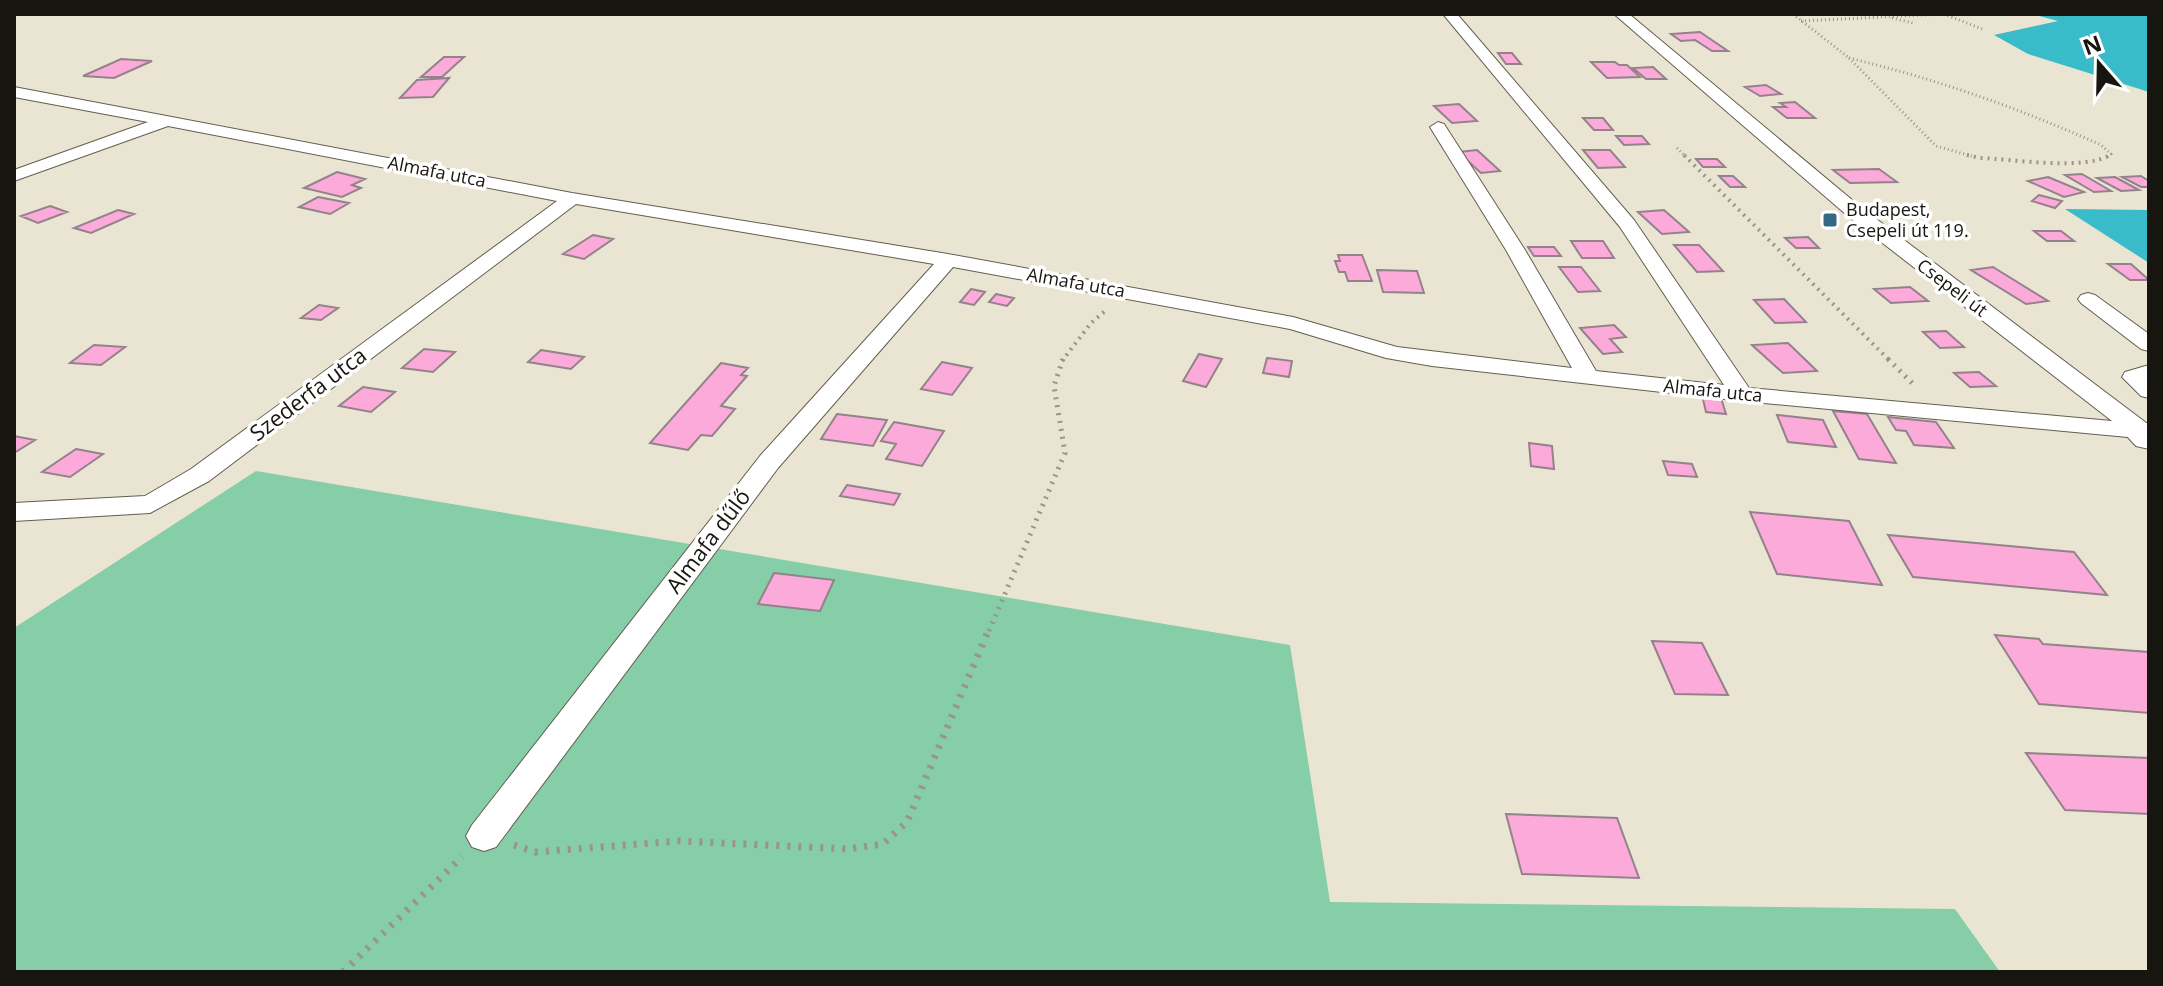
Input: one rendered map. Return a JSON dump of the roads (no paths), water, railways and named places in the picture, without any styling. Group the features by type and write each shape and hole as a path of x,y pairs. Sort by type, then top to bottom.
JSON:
{"street":[{"path":"1450,14 1627,224 1742,394"},
{"name":"Csepeli út","path":"1621,14 1856,213 2147,434"},
{"name":"Almafa utca","path":"14,92 572,198 948,260 1293,323 1394,353 1742,394 2147,434"},
{"path":"14,176 167,121"},
{"path":"1438,127 1497,215 1588,377"},
{"name":"Szederfa utca","path":"14,512 150,504 200,475 572,198"},
{"name":"Almafa dűlő","path":"484,836 769,462 948,260"},
{"path":"2088,299 2149,344"},
{"path":"2149,372 2133,377 2149,391"}],"water":[{"path":"2032,14 2149,14 2149,92 2028,54 1994,35 2058,21"},
{"path":"2065,209 2149,210 2149,263"}],"place":[{"name":"Budapest, Csepeli út 119.","path":"1830,220"}]}
